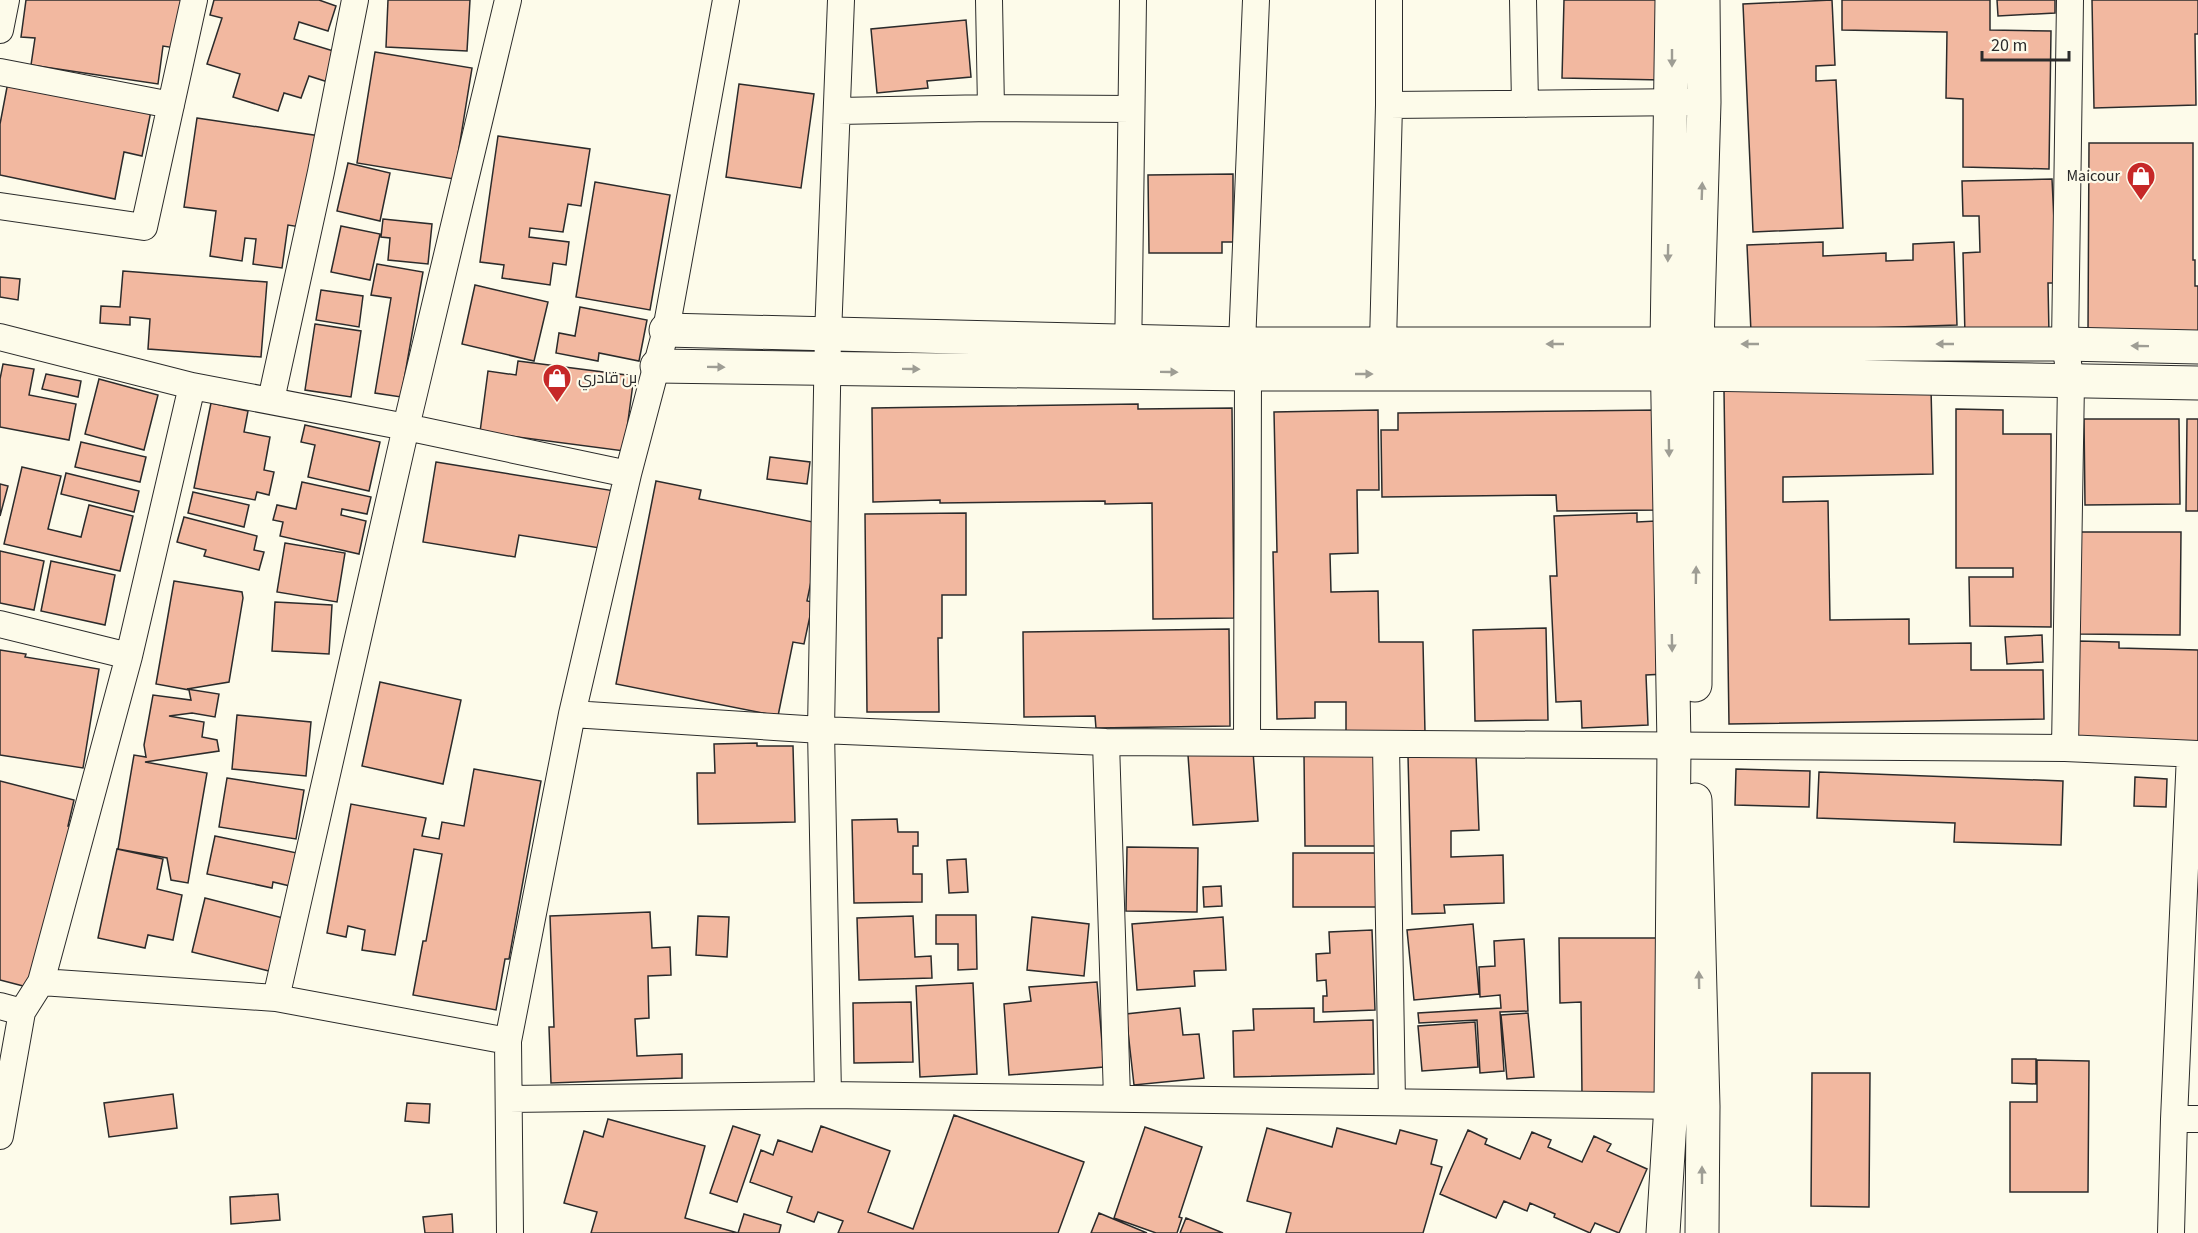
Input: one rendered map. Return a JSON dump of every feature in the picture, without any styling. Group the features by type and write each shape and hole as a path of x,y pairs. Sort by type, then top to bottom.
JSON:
{"street":[{"path":"0,30 6,0"},
{"path":"0,206 144,227 194,0"},
{"path":"271,400 319,183 355,0"},
{"path":"276,998 406,427 508,0"},
{"path":"510,1233 508,1041 572,714 628,474 666,330 726,0"},
{"path":"828,1095 821,730 828,335 841,0"},
{"path":"989,0 991,108"},
{"path":"1128,356 1133,0"},
{"path":"1247,742 1245,359 1256,0"},
{"path":"1383,343 1389,105 1389,0"},
{"path":"1523,0 1525,104"},
{"path":"1672,0 1672,102 1682,360 1687,1106 1702,1233"},
{"path":"1682,360 1704,102 1703,0"},
{"path":"2065,748 2071,382 2065,344 2070,0"},
{"path":"0,72 171,105"},
{"path":"1389,105 1704,102"},
{"path":"838,111 991,108 1131,109"},
{"path":"666,330 828,335 1128,356 1245,359 1682,360 2065,344 2198,347"},
{"path":"0,337 192,386 406,427 628,474"},
{"path":"1245,359 1383,343 2071,382 2198,383"},
{"path":"657,366 828,368 1128,356"},
{"path":"0,1136 11,1009 41,982 129,656 192,386"},
{"path":"0,624 129,656"},
{"path":"572,714 821,730 1106,742 2065,748 2194,754 2186,1119 2171,1233"},
{"path":"1106,742 1117,1098"},
{"path":"1386,744 1392,1102"},
{"path":"41,982 276,998 508,1041"},
{"path":"509,1099 828,1095 1687,1106"},
{"path":"1664,1233 1687,1106"}],"building":[{"path":"26,0 189,0 182,49 163,46 158,84 31,65 35,38 21,37"},
{"path":"214,0 319,0 336,6 328,31 299,22 294,39 340,53 331,83 309,76 301,98 284,93 278,111 233,97 240,74 207,64 222,18 210,15"},
{"path":"388,0 470,0 467,51 386,47"},
{"path":"1564,0 1664,0 1663,80 1562,78"},
{"path":"1832,0 1835,65 1816,66 1816,81 1836,80 1843,228 1753,232 1743,4"},
{"path":"1842,0 1990,0 1990,30 2051,31 2049,169 1963,167 1963,99 1946,98 1947,32 1842,30"},
{"path":"1997,0 2055,0 2055,13 1998,16"},
{"path":"2092,0 2198,0 2198,34 2195,34 2196,105 2094,108"},
{"path":"966,20 971,77 927,81 928,88 877,93 871,29"},
{"path":"375,52 472,68 454,179 357,163"},
{"path":"8,82 151,111 142,156 124,152 115,199 0,175 0,124"},
{"path":"739,84 814,94 801,188 726,177"},
{"path":"197,118 320,136 307,228 288,225 282,268 253,264 256,239 245,238 242,261 210,256 216,211 184,207"},
{"path":"498,136 590,149 581,206 568,204 563,232 530,228 529,237 569,242 566,265 553,263 550,285 502,278 504,265 480,262"},
{"name":"Maicour","path":"2089,143 2193,143 2193,260 2195,260 2195,286 2198,286 2198,333 2088,333"},
{"path":"348,163 390,173 380,221 337,211"},
{"path":"1233,174 1233,242 1222,242 1222,253 1149,253 1148,175"},
{"path":"2052,179 2057,283 2048,283 2049,335 1965,336 1963,253 1980,252 1979,216 1963,216 1962,181"},
{"path":"595,182 670,195 650,310 576,297"},
{"path":"383,219 432,224 428,264 388,260 390,238 381,237"},
{"path":"341,226 380,234 370,280 331,272"},
{"path":"1823,242 1823,256 1886,253 1886,261 1913,260 1913,244 1954,242 1957,325 1751,332 1747,245"},
{"path":"377,264 423,272 401,397 375,393 391,298 371,295"},
{"path":"123,271 267,282 261,357 148,349 150,319 130,317 130,325 100,323 101,306 120,307"},
{"path":"0,277 20,279 18,300 0,297"},
{"path":"475,285 548,302 534,361 462,344"},
{"path":"321,290 363,296 359,327 316,320"},
{"path":"580,307 647,320 639,361 599,353 598,361 556,353 559,333 575,336"},
{"path":"315,324 361,331 351,397 305,390"},
{"name":"بن قادري","path":"518,361 634,376 624,451 480,432 488,371 516,375"},
{"path":"3,364 34,369 29,395 76,404 69,440 0,427 0,379"},
{"path":"46,374 81,381 78,397 42,389"},
{"path":"99,379 158,395 144,450 85,434"},
{"path":"1931,388 1933,474 1783,477 1783,502 1828,501 1830,620 1909,619 1909,644 1971,643 1971,670 2043,670 2044,719 1729,724 1724,391"},
{"path":"211,403 248,411 244,432 270,437 264,470 274,472 269,495 257,492 255,500 194,488"},
{"path":"1138,404 1138,409 1232,408 1234,618 1153,619 1152,503 1105,504 1105,501 940,503 940,500 873,502 872,408"},
{"path":"1956,409 2003,410 2003,434 2051,434 2051,627 1970,626 1969,577 2013,577 2013,568 1956,568"},
{"path":"1378,410 1379,490 1357,490 1358,553 1330,554 1331,592 1378,591 1379,642 1423,642 1425,733 1346,734 1346,702 1315,702 1315,718 1277,719 1273,552 1277,552 1274,412"},
{"path":"1660,410 1662,510 1557,511 1556,495 1382,497 1381,430 1398,430 1398,413"},
{"path":"2084,419 2179,419 2180,504 2085,505"},
{"path":"2187,419 2198,419 2198,511 2186,511"},
{"path":"305,425 380,442 369,491 308,477 315,445 301,442"},
{"path":"81,442 146,457 140,482 75,467"},
{"path":"770,457 810,462 807,484 767,479"},
{"path":"436,462 615,491 606,549 519,535 515,557 423,542"},
{"path":"22,467 61,476 48,529 81,537 89,505 133,516 120,571 4,544"},
{"path":"66,473 139,491 134,512 61,494"},
{"path":"656,481 701,490 699,499 823,524 807,601 813,602 804,644 793,642 778,716 616,684"},
{"path":"302,482 371,497 367,514 342,509 341,515 366,521 359,554 280,536 283,522 273,520 277,505 296,509"},
{"path":"0,484 8,486 0,516"},
{"path":"193,492 249,505 244,527 188,513"},
{"path":"966,513 966,595 942,595 942,638 938,638 939,712 867,712 865,514"},
{"path":"1637,513 1637,522 1656,521 1666,674 1646,675 1648,725 1582,728 1581,701 1556,702 1550,576 1557,576 1554,516"},
{"path":"184,517 257,536 254,550 264,552 259,570 204,556 206,550 177,542"},
{"path":"2079,532 2181,532 2180,635 2079,634"},
{"path":"285,543 345,553 337,602 277,592"},
{"path":"0,551 44,561 34,610 0,603"},
{"path":"51,561 115,575 105,625 41,611"},
{"path":"174,581 242,592 243,598 229,682 187,689 219,694 215,717 192,713 169,716 204,722 202,737 217,740 219,751 145,762 207,773 188,883 171,880 167,858 118,849 134,755 146,757 144,745 153,695 191,700 189,690 156,684"},
{"path":"275,602 332,605 329,654 272,651"},
{"path":"1546,628 1548,720 1475,721 1473,630"},
{"path":"1229,629 1230,726 1096,728 1095,716 1024,717 1023,632"},
{"path":"2042,635 2043,662 2007,664 2005,637"},
{"path":"2078,641 2119,642 2119,648 2198,650 2198,743 2076,741"},
{"path":"0,650 26,654 25,657 99,669 83,768 0,755"},
{"path":"380,682 461,700 443,784 362,766"},
{"path":"237,715 311,722 306,776 232,769"},
{"path":"757,743 757,746 793,746 795,822 698,824 697,773 715,773 714,744"},
{"path":"1253,751 1258,821 1193,825 1188,755"},
{"path":"1304,754 1378,754 1379,846 1305,846"},
{"path":"1476,754 1479,830 1451,831 1451,857 1503,855 1504,903 1444,905 1445,913 1412,914 1408,756"},
{"path":"474,769 541,781 509,959 505,959 496,1010 413,995 423,941 426,941 442,854 414,849 395,955 362,950 365,930 348,926 346,937 327,933 351,804 426,818 422,836 439,839 442,822 464,826"},
{"path":"1736,769 1810,771 1809,807 1735,805"},
{"path":"1819,772 2063,781 2061,845 1954,842 1955,823 1817,818"},
{"path":"2135,777 2167,779 2166,807 2134,806"},
{"path":"227,778 304,790 296,839 219,827"},
{"path":"0,781 74,800 68,826 71,826 31,988 0,980"},
{"path":"897,819 898,832 918,832 918,846 913,846 913,874 922,874 922,902 854,903 852,820"},
{"path":"215,836 297,853 290,886 273,882 272,888 207,874"},
{"path":"1127,847 1198,848 1197,912 1126,911"},
{"path":"117,849 163,859 157,889 182,895 173,940 148,935 145,948 98,938"},
{"path":"1293,853 1379,853 1380,907 1293,907"},
{"path":"966,859 968,892 949,893 947,860"},
{"path":"1221,886 1222,906 1204,907 1203,887"},
{"path":"205,898 283,918 269,971 192,952"},
{"path":"650,912 652,948 670,947 671,975 648,976 649,1018 635,1019 637,1056 682,1054 682,1078 551,1083 549,1027 554,1027 550,916"},
{"path":"936,915 976,915 977,969 958,970 958,944 936,944"},
{"path":"698,916 729,917 727,957 696,955"},
{"path":"913,916 915,957 931,956 932,978 859,980 857,918"},
{"path":"1032,917 1089,924 1084,976 1027,970"},
{"path":"1223,917 1226,970 1194,971 1195,986 1137,990 1132,924"},
{"path":"1473,924 1479,994 1414,1000 1407,930"},
{"path":"1372,930 1375,1010 1323,1012 1323,996 1327,996 1326,980 1317,981 1316,954 1330,953 1329,932"},
{"path":"1559,938 1664,938 1666,1094 1582,1095 1581,1002 1560,1003"},
{"path":"1524,939 1528,1011 1500,1012 1504,1071 1480,1073 1477,1020 1419,1023 1418,1013 1501,1008 1500,995 1480,997 1479,967 1495,966 1494,941"},
{"path":"1097,982 1104,1067 1009,1075 1004,1004 1031,1001 1029,987"},
{"path":"973,983 977,1074 920,1077 916,986"},
{"path":"911,1002 913,1062 854,1063 853,1003"},
{"path":"1180,1008 1183,1035 1199,1034 1204,1078 1134,1085 1126,1014"},
{"path":"1314,1008 1314,1022 1373,1020 1374,1074 1234,1077 1233,1031 1254,1030 1253,1009"},
{"path":"1528,1013 1534,1077 1507,1079 1501,1015"},
{"path":"1475,1022 1478,1067 1422,1071 1418,1026"},
{"path":"2012,1059 2036,1059 2036,1084 2012,1083"},
{"path":"2037,1060 2089,1061 2088,1192 2010,1192 2010,1102 2037,1102"},
{"path":"1812,1073 1870,1073 1869,1207 1811,1206"},
{"path":"173,1094 177,1128 109,1137 104,1103"},
{"path":"407,1103 430,1104 429,1123 405,1121"},
{"path":"954,1115 1084,1162 1058,1233 838,1233 843,1221 818,1212 814,1222 787,1212 792,1197 750,1182 761,1150 773,1155 778,1140 812,1152 821,1126 890,1151 868,1212 913,1229"},
{"path":"608,1119 705,1146 685,1218 738,1233 591,1233 597,1212 564,1203 584,1131 603,1137"},
{"path":"733,1126 760,1135 737,1202 710,1193"},
{"path":"1145,1127 1202,1147 1179,1217 1182,1218 1177,1233 1156,1233 1114,1218"},
{"path":"1267,1128 1332,1147 1337,1128 1396,1144 1400,1130 1437,1140 1431,1164 1442,1167 1423,1233 1286,1233 1291,1213 1247,1201"},
{"path":"1468,1130 1487,1139 1485,1144 1520,1159 1532,1132 1551,1140 1548,1147 1582,1162 1594,1136 1611,1144 1607,1151 1647,1169 1619,1233 1595,1223 1590,1233 1530,1203 1527,1211 1504,1201 1496,1218 1440,1194"},
{"path":"278,1194 280,1220 231,1224 230,1197"},
{"path":"1099,1213 1147,1233 1091,1233"},
{"path":"452,1214 453,1233 425,1233 423,1217"},
{"path":"744,1214 781,1225 779,1233 738,1233"},
{"path":"1186,1218 1223,1233 1180,1233"}],"place":[{"name":"Maicour","path":"2141,202"},
{"name":"بن قادري","path":"557,404"}]}
